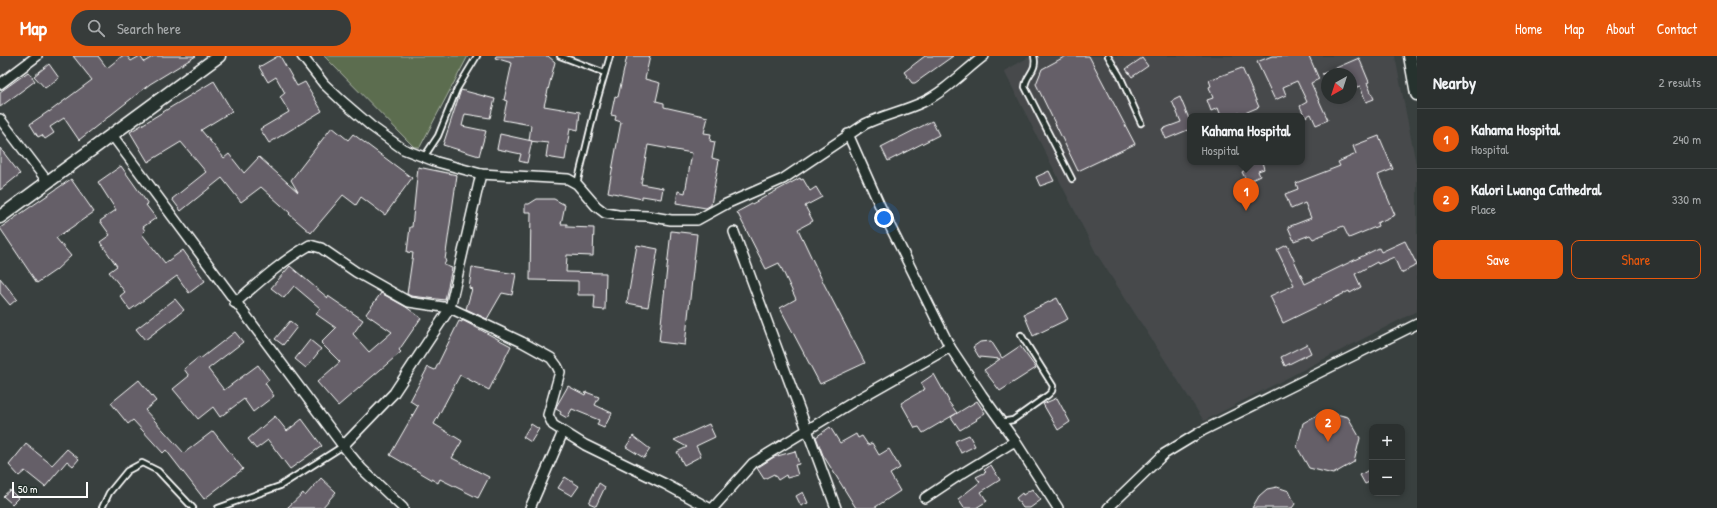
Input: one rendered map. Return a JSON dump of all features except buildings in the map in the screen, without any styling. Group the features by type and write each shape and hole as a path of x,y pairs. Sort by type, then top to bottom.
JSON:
{"street":[{"path":"0,84 37,56"},
{"path":"0,217 219,56"},
{"path":"302,56 324,84 371,126 403,149 424,157 482,174 568,179 577,184 596,206 605,213 648,216 670,220 697,220 726,204 783,179 848,134 878,118 924,102 951,84 984,56"},
{"path":"1410,56 1417,94"},
{"path":"0,120 47,181"},
{"path":"848,134 880,206 950,347 1015,441 1058,508"},
{"path":"112,135 235,303 343,446 362,469 403,508"},
{"path":"343,446 394,393 450,308 482,174"},
{"path":"734,232 806,431 836,508"},
{"path":"235,303 296,253 310,245 321,248 356,272 409,302 450,308 522,342 551,358 558,366 560,372 548,415 553,425 563,432 709,508"},
{"path":"1108,508 1164,454 1202,431 1417,324"},
{"path":"712,508 753,463 950,347"},
{"path":"530,508 563,432"},
{"path":"925,498 1015,441"}],"lane":[{"path":"424,157 438,136 457,89 478,56"},
{"path":"560,56 605,73"},
{"path":"577,184 610,56"},
{"path":"1034,56 1036,63 1026,81 1025,87 1072,179"},
{"path":"1108,56 1120,76 1141,123"},
{"path":"1001,422 1013,420 1052,391 1053,386 1021,335"},
{"path":"218,508 280,486 343,446"},
{"path":"102,508 109,493 127,471 142,463 158,471 193,508"}],"shaded area":[{"path":"1031,56 1395,56 1417,169 1417,311 1204,421 1096,253 1004,71"}],"green space":[{"path":"324,56 468,56 420,147 414,147"}],"place":[{"name":"Kahama Hospital","path":"1246,211"},
{"name":"Kalori Lwanga Cathedral","path":"1328,442"}]}
